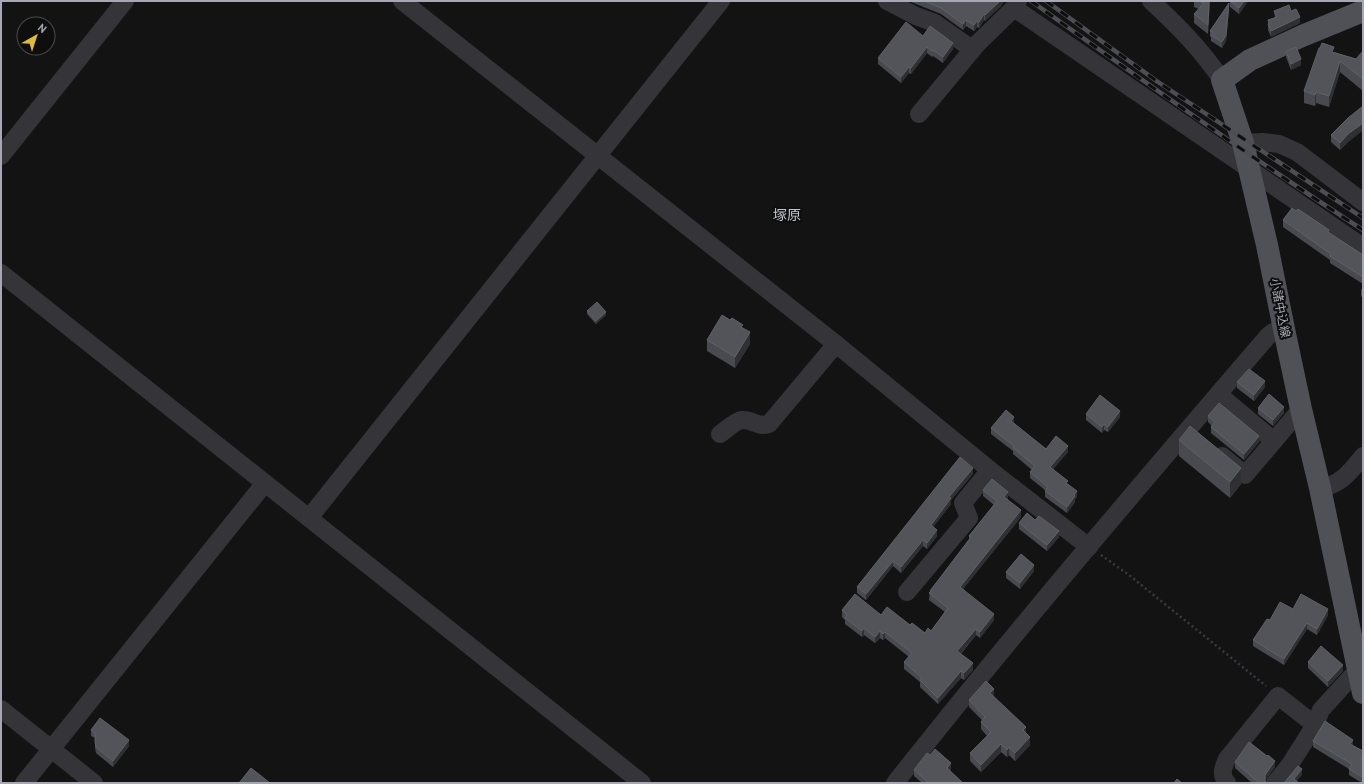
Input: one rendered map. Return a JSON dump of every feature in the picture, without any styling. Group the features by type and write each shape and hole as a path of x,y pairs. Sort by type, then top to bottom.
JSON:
{"main road":[{"path":"1222,80 1250,60 1302,36 1363,11"},
{"name":"小諸中込線","path":"1222,80 1243,143 1267,245 1361,684"}],"street":[{"path":"1,156 125,1"},
{"path":"402,1 836,344 990,470 1089,546"},
{"path":"309,518 721,1"},
{"path":"887,1 916,16 935,23 972,49"},
{"path":"1151,1 1189,37 1208,59 1222,80"},
{"path":"919,114 972,49 1016,4 1249,169 1363,247"},
{"path":"1243,143 1263,142 1279,144 1298,152 1359,194"},
{"path":"1,273 642,783"},
{"path":"895,783 943,722 1089,546 1200,438 1218,394 1268,336 1273,332 1284,329"},
{"path":"720,434 740,420 746,420 764,426 769,424 836,344"},
{"path":"1218,394 1274,441"},
{"path":"1200,438 1245,475 1301,408"},
{"path":"1320,488 1330,487 1336,484 1363,456"},
{"path":"907,592 969,518 963,503 990,470"},
{"path":"24,783 265,483"},
{"path":"1275,783 1288,766 1314,725 1321,710 1339,688 1351,676 1361,684"},
{"path":"1227,783 1223,778 1222,768 1227,759 1278,696 1314,725"},
{"path":"1,709 94,783"}],"path":[{"path":"1089,546 1129,575 1278,696"}],"building":[{"path":"924,1 1000,1 985,15 984,14 979,22 977,21 974,25 966,20 963,24 941,8"},
{"path":"1199,1 1209,1 1208,25 1194,14 1204,3"},
{"path":"1230,1 1244,1 1239,8"},
{"path":"1229,3 1226,35 1222,42 1211,35 1213,32 1210,31"},
{"path":"1289,5 1291,11 1296,9 1300,17 1271,31 1268,20 1277,17 1274,11"},
{"path":"906,22 923,36 930,26 953,43 943,57 927,47 911,68 909,67 901,77 878,58"},
{"path":"1322,43 1334,47 1332,52 1356,59 1363,51 1363,79 1340,61 1329,96 1316,92 1315,95 1304,91"},
{"path":"1296,47 1301,59 1291,64 1286,51"},
{"path":"1363,106 1363,123 1348,134 1340,143 1331,135"},
{"path":"1292,208 1296,211 1298,209 1329,230 1328,232 1363,255 1363,277 1330,256 1331,254 1283,220"},
{"path":"597,302 606,312 596,321 587,311"},
{"path":"722,315 730,320 732,318 743,325 741,327 750,332 735,357 707,340"},
{"path":"1249,369 1265,381 1254,395 1237,382"},
{"path":"1269,394 1284,407 1273,420 1258,408"},
{"path":"1100,395 1120,411 1108,427 1104,424 1102,427 1086,414"},
{"path":"1219,403 1259,436 1244,454 1211,427 1215,422 1208,416"},
{"path":"1006,410 1014,417 1011,421 1046,449 1056,436 1068,446 1050,467 1068,481 1066,483 1077,491 1067,507 1045,491 1048,487 1030,472 1035,466 1013,448 1014,446 991,428"},
{"path":"1190,426 1241,468 1230,482 1179,440"},
{"path":"960,457 973,468 949,497 951,498 931,525 937,530 927,543 923,540 901,567 893,561 866,594 857,587"},
{"path":"992,479 1008,492 1004,497 1021,510 960,587 994,614 980,632 976,629 957,651 973,663 964,673 961,671 938,698 920,680 922,678 904,662 912,653 885,632 883,634 880,631 875,637 864,628 862,631 845,618 847,615 842,610 855,594 881,615 887,607 910,625 912,623 925,633 928,628 931,631 948,608 929,593 971,537 969,536 997,501 983,490"},
{"path":"1027,513 1035,520 1039,516 1059,531 1047,545 1019,523"},
{"path":"1021,554 1034,565 1020,583 1006,572"},
{"path":"1301,594 1328,609 1317,629 1307,623 1284,659 1253,640 1267,619 1270,620 1280,602 1293,609"},
{"path":"1321,646 1343,665 1328,681 1308,662"},
{"path":"986,681 994,689 990,693 1026,727 1023,730 1030,737 1015,753 1009,747 1007,750 1001,744 981,765 970,753 991,732 981,722 985,717 969,700"},
{"path":"100,718 129,740 113,761 96,747 95,733 91,730"},
{"path":"1325,721 1353,740 1350,744 1363,751 1363,757 1361,760 1363,761 1362,777 1349,769 1352,764 1313,741"},
{"path":"1249,742 1275,761 1265,775 1265,781 1267,783 1259,783 1235,762"},
{"path":"935,749 951,763 947,768 963,783 929,783 914,770 927,753 930,755"},
{"path":"1298,766 1302,769 1294,779 1299,783 1284,783"},
{"path":"251,768 270,783 239,783"},
{"path":"1177,779 1182,783 1174,783"}],"railway":[{"path":"1031,1 1237,146 1363,230"},
{"path":"1046,1 1158,82 1363,218"}],"district":[{"name":"塚原","path":"787,215"}]}
